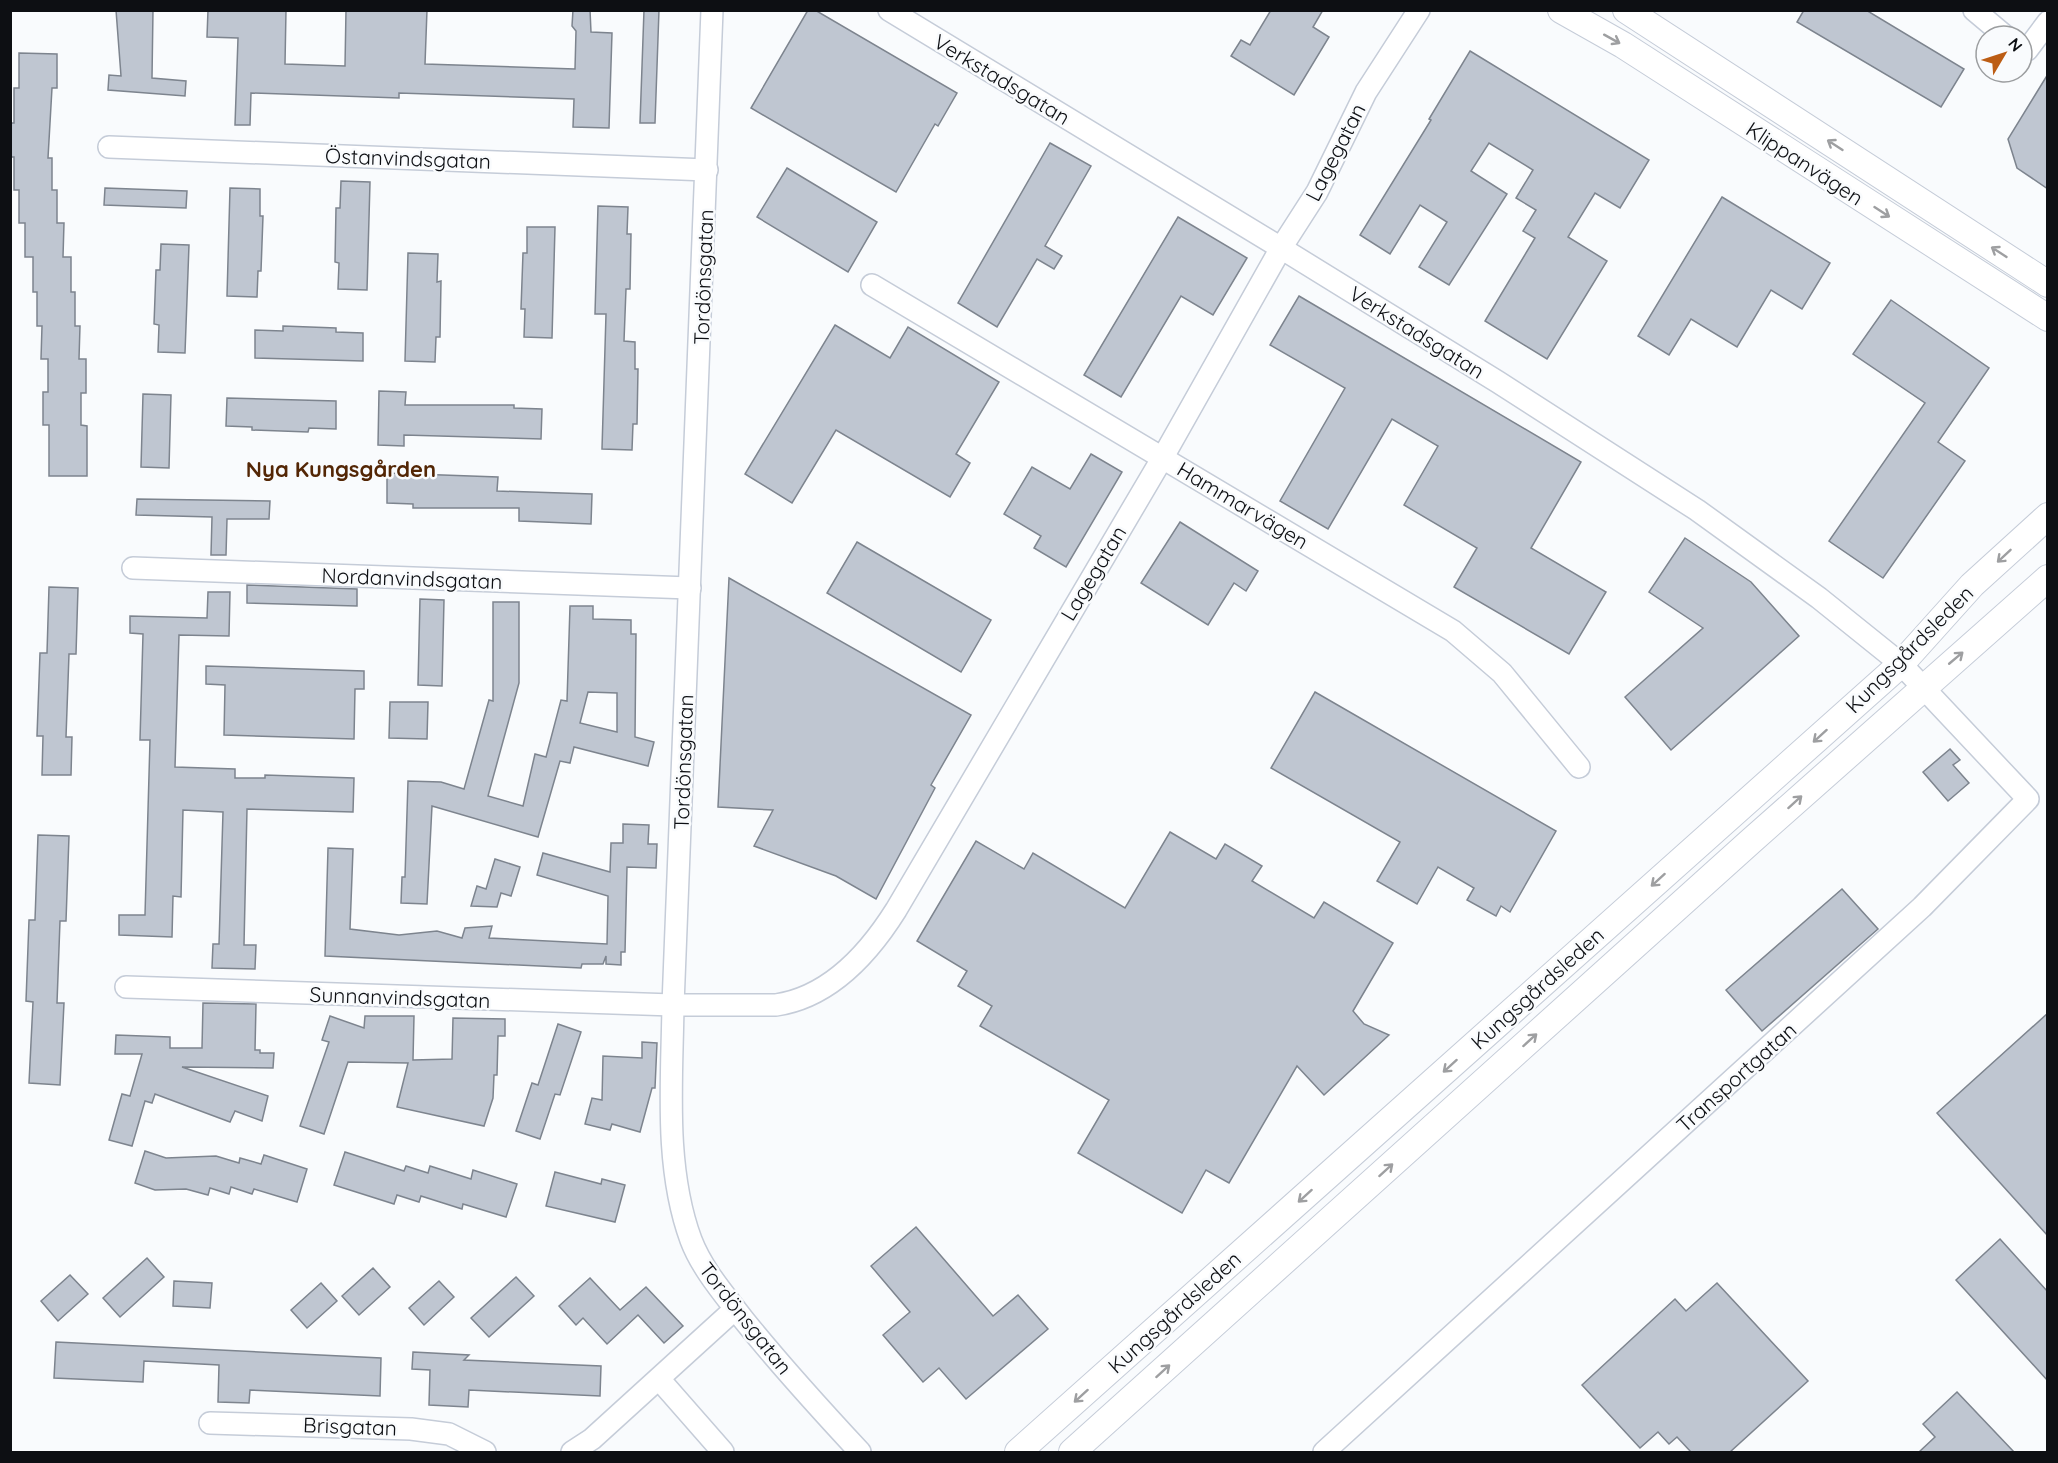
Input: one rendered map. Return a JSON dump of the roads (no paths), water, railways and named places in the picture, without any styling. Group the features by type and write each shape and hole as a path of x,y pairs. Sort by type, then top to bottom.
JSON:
{"main road":[{"name":"Klippanvägen","path":"1561,10 1623,45 2048,318"},
{"name":"Klippanvägen","path":"1626,10 2048,284"},
{"name":"Kungsgårdsleden","path":"1018,1452 1900,664 1972,585 2048,516"},
{"name":"Kungsgårdsleden","path":"1072,1452 1921,688 2048,578"}],"street":[{"name":"Tordönsgatan","path":"712,10 673,1005 673,1146 681,1201 698,1254 735,1309 796,1383 860,1452"},
{"name":"Verkstadsgatan","path":"889,10 1498,382 1697,510 1819,598 1900,664 1921,688"},
{"name":"Lagegatan","path":"673,1005 789,1003 816,990 862,957 896,910 974,774 1163,457 1281,248 1317,192 1366,92 1419,10"},
{"path":"1974,10 1991,24"},
{"path":"2034,38 2048,22"},
{"name":"Östanvindsgatan","path":"110,147 707,170"},
{"name":"Hammarvägen","path":"872,285 1163,457 1460,637 1502,673 1579,767"},
{"name":"Nordanvindsgatan","path":"134,568 690,588"},
{"name":"Transportgatan","path":"1324,1452 1922,908 2028,799 1921,688"},
{"name":"Sunnanvindsgatan","path":"126,987 673,1005"},
{"path":"572,1452 592,1439 735,1309"},
{"path":"659,1379 723,1452"},
{"name":"Brisgatan","path":"210,1423 411,1429 448,1434 485,1452"}],"district":[{"name":"Nya Kungsgården","path":"341,469"}]}
